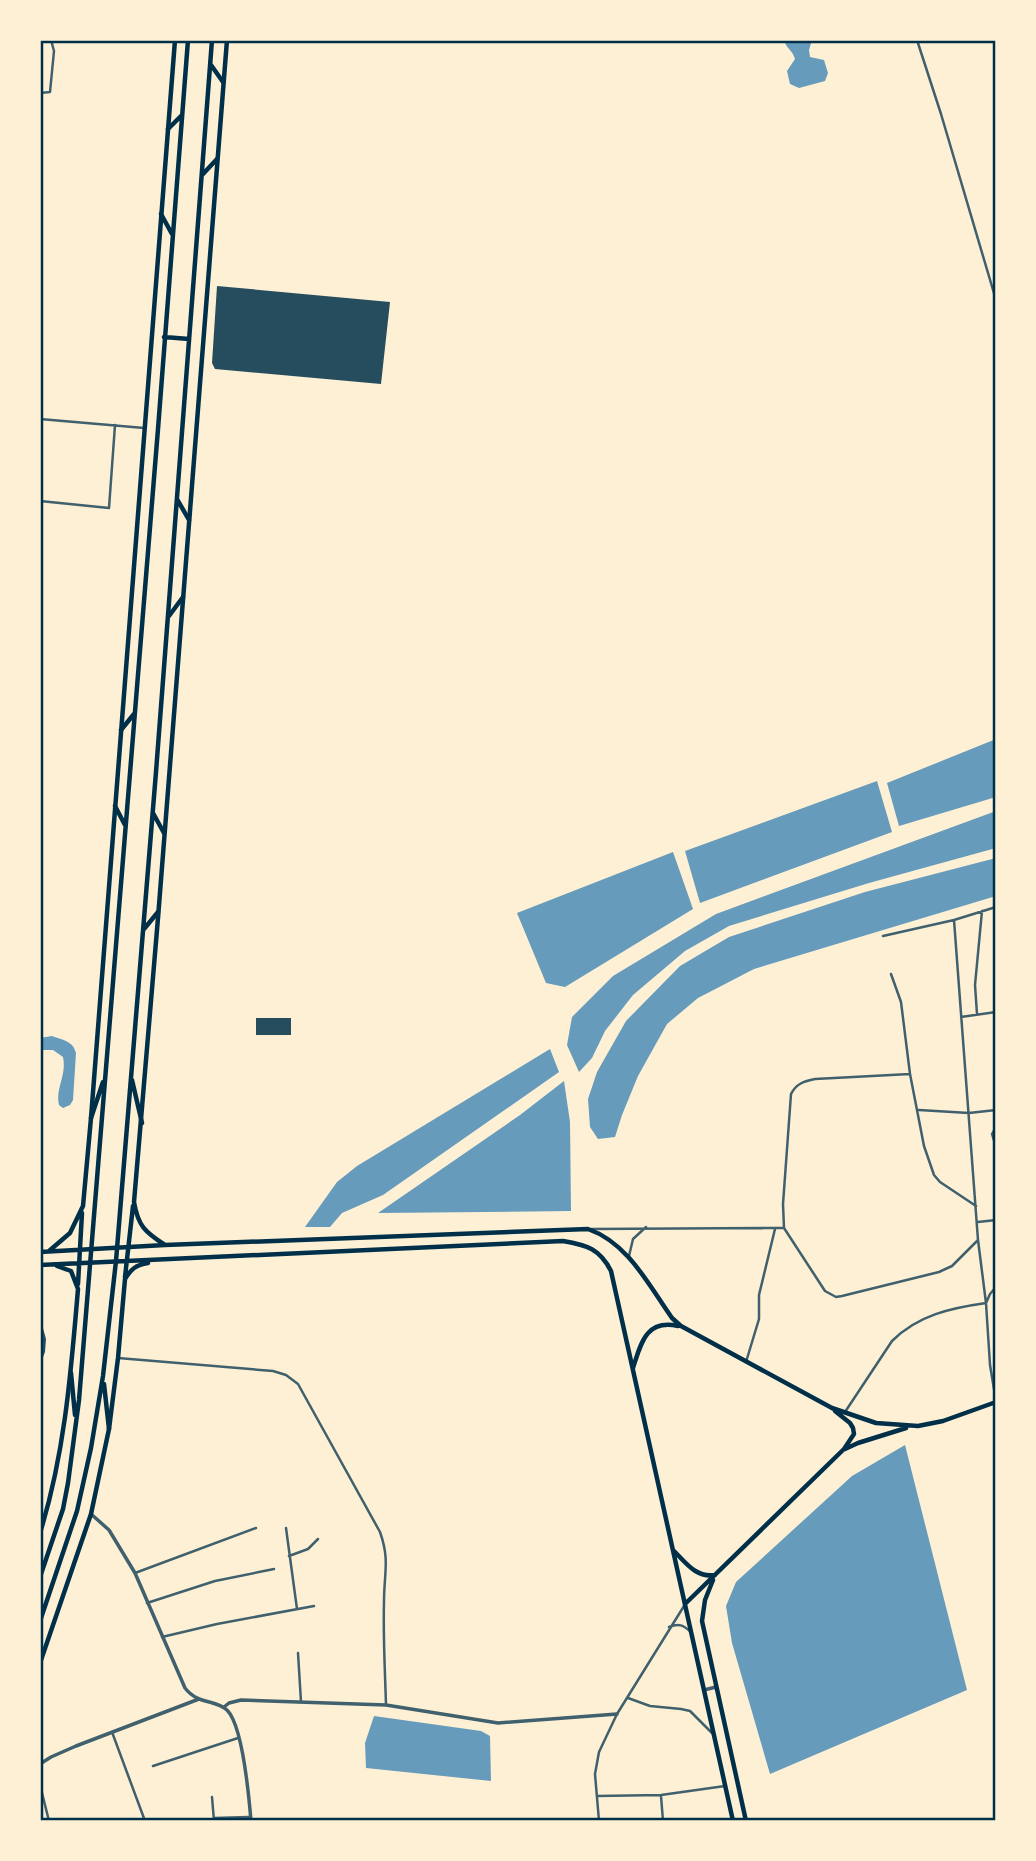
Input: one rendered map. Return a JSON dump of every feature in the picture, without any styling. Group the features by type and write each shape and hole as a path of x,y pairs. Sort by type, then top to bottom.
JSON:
{"main road":[{"path":"40,1533 61,1449 71,1373 175,40"},
{"path":"40,1577 65,1499 76,1423 188,40"},
{"path":"40,1620 79,1503 91,1448 103,1376 116,1261 212,40"},
{"path":"40,1662 91,1514 109,1429 118,1358 142,1123 226,40"},
{"path":"211,64 223,82"},
{"path":"168,130 182,115"},
{"path":"202,174 217,159"},
{"path":"161,214 172,235"},
{"path":"164,337 189,339"},
{"path":"177,499 189,520"},
{"path":"168,617 183,597"},
{"path":"121,730 134,713"},
{"path":"114,807 125,826"},
{"path":"153,812 164,833"},
{"path":"144,929 158,912"},
{"path":"131,1073 142,1123"},
{"path":"91,1118 106,1074"},
{"path":"134,1202 137,1218 144,1230 165,1245"},
{"path":"49,1251 70,1233 83,1206"},
{"path":"40,1252 588,1229 607,1237 620,1247 672,1318 681,1326 832,1408 876,1423 911,1427"},
{"path":"40,1265 563,1241 584,1245 604,1257 611,1272 733,1821"},
{"path":"125,1279 130,1270 139,1265 162,1260"},
{"path":"47,1264 62,1266 71,1271 78,1289"},
{"path":"632,1368 640,1345 649,1331 654,1327 669,1324 681,1326"},
{"path":"71,1373 76,1423"},
{"path":"103,1376 109,1429"},
{"path":"844,1449 911,1427 943,1421 996,1401"},
{"path":"685,1605 844,1449 854,1434 853,1427 832,1408"},
{"path":"673,1550 698,1574 715,1575"},
{"path":"715,1575 708,1591 702,1622 746,1821"}],"street":[{"path":"40,93 50,92 54,51 51,40"},
{"path":"917,40 942,114 996,300"},
{"path":"40,419 144,428"},
{"path":"40,501 109,508 115,425"},
{"path":"883,936 954,920 996,907"},
{"path":"977,1014 975,985 982,911"},
{"path":"954,920 978,1240 996,1401"},
{"path":"891,974 901,1002 910,1074 924,1146 934,1175 976,1206"},
{"path":"961,1017 996,1012"},
{"path":"910,1074 816,1079 803,1082 793,1089 783,1204 784,1228 820,1286 825,1292 836,1297 946,1270 978,1240"},
{"path":"918,1110 969,1113 996,1110"},
{"path":"996,1127 992,1134 996,1147"},
{"path":"977,1223 996,1220"},
{"path":"629,1257 633,1239 646,1227"},
{"path":"588,1229 784,1228"},
{"path":"746,1363 759,1319 759,1296 775,1229"},
{"path":"986,1303 996,1287"},
{"path":"845,1412 898,1336 934,1314 952,1308 986,1303"},
{"path":"118,1358 273,1371 286,1375 298,1384 380,1532 386,1549 386,1705"},
{"path":"91,1514 108,1530 135,1573 185,1688 191,1696 224,1707 232,1716 247,1784 251,1819 214,1819 212,1797"},
{"path":"135,1573 256,1528"},
{"path":"286,1528 298,1609"},
{"path":"289,1556 307,1549 318,1539"},
{"path":"148,1603 215,1581 274,1569"},
{"path":"599,1821 595,1774 599,1752 618,1714 669,1627 685,1605"},
{"path":"162,1637 314,1606"},
{"path":"669,1627 683,1625 691,1632"},
{"path":"298,1653 301,1702"},
{"path":"704,1690 716,1687"},
{"path":"628,1698 650,1706 690,1711 714,1735"},
{"path":"40,1764 112,1732 199,1699"},
{"path":"224,1707 241,1700 386,1705 498,1723 618,1714"},
{"path":"112,1732 145,1821"},
{"path":"153,1766 238,1738"},
{"path":"40,1785 49,1821"},
{"path":"597,1796 661,1795 725,1786"},
{"path":"661,1795 663,1821"}],"water":[{"path":"784,40 812,40 810,57 824,60 828,73 825,81 799,88 790,84 787,71 795,59"},
{"path":"996,739 996,797 899,826 887,783"},
{"path":"877,781 892,832 700,903 685,851"},
{"path":"996,811 996,848 729,926 685,951 633,995 605,1031 592,1058 579,1072 567,1045 572,1017 613,976 716,914"},
{"path":"673,852 693,909 565,987 546,983 517,913"},
{"path":"996,858 996,896 754,969 698,998 667,1024 638,1076 615,1137 598,1139 590,1127 588,1099 597,1072 626,1021 680,966 729,937 865,892"},
{"path":"52,1036 70,1043 76,1053 73,1100 63,1108 59,1105 58,1093 64,1070 63,1057 53,1050 40,1050 40,1038"},
{"path":"550,1049 559,1072 383,1195 342,1213 330,1227 305,1227 337,1182 357,1166"},
{"path":"564,1081 570,1122 571,1211 378,1213 520,1115"},
{"path":"905,1445 967,1690 770,1774 732,1643 726,1606 736,1582 852,1476"},
{"path":"374,1716 481,1731 490,1736 491,1781 366,1768 365,1743"}],"building":[{"path":"217,286 390,302 381,384 215,369 212,363"},
{"path":"256,1018 291,1018 291,1035 256,1035"},
{"path":"41,1321 46,1339 40,1365"}]}
